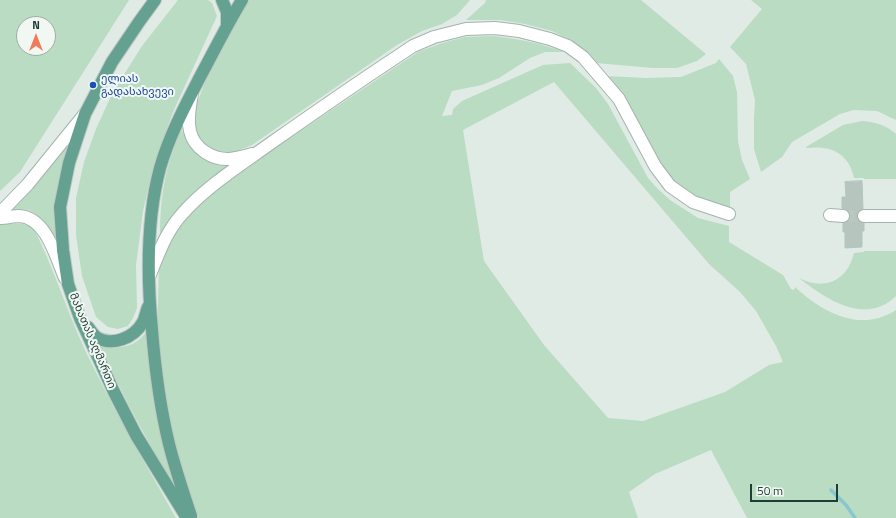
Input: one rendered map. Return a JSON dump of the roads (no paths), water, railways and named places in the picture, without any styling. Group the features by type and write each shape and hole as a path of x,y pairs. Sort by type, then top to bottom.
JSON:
{"main road":[{"name":"მახათას აღმართი","path":"155,0 112,62 85,114 69,163 60,207 63,250 68,284 80,318 114,392 136,435 187,518"},
{"path":"222,0 227,12 227,27"},
{"path":"191,518 169,444 153,351 149,304 148,254 152,207 160,168 174,130 193,91 242,0"},
{"path":"80,318 96,337 110,342 122,340 134,333 143,322 149,304"}],"street":[{"path":"149,277 170,230 182,213 209,188 257,153 413,46 434,37 466,29 495,28 519,31 550,39 568,46 579,54 619,99 655,166 670,186 693,202 729,214"},
{"path":"193,91 189,116 190,132 198,147 213,156 230,159 257,153"},
{"path":"0,213 28,184 85,114"},
{"path":"830,215 843,216"},
{"path":"0,218 20,216 30,219 39,225 46,235 68,284"},
{"path":"864,216 896,216"}],"waterway":[{"path":"831,490 846,505 855,518"}],"tunnel":[{"path":"843,216 864,216"}],"place":[{"name":"ელიას გადასახვევი","path":"93,85"}]}
